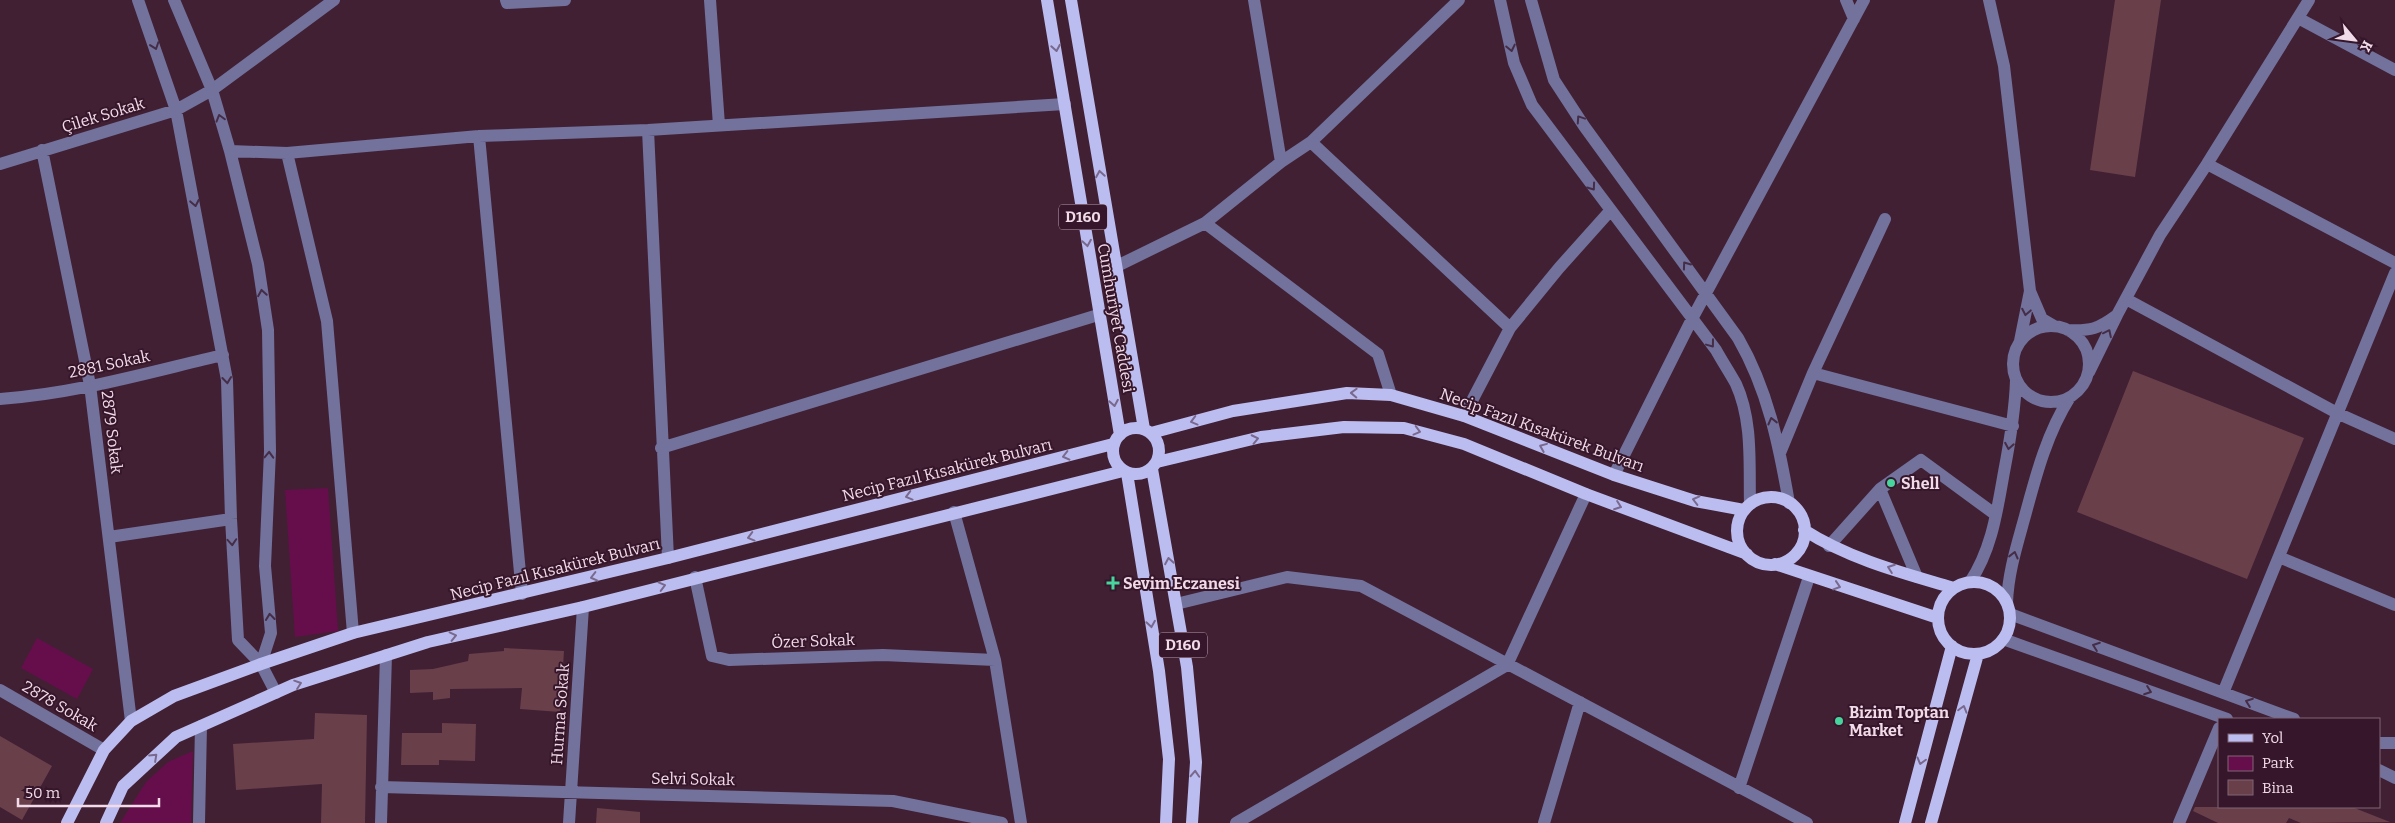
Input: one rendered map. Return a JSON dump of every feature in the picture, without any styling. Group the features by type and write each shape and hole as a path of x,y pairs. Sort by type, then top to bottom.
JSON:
{"main road":[{"name":"Cumhuriyet Caddesi","path":"1047,0 1065,104 1116,440"},
{"name":"Cumhuriyet Caddesi","path":"1071,0 1115,267 1148,431"},
{"name":"Necip Fazıl Kısakürek Bulvarı","path":"1148,431 1232,411 1347,393 1391,395 1464,416 1614,475 1696,501 1747,507"},
{"path":"106,823 122,786 176,737 276,693 386,655 428,642 583,607 954,512 1125,472 1138,475 1154,466 1261,438 1344,427 1404,428 1464,444 1586,494 1746,554 1759,563 1775,564 1809,577 1938,618"},
{"path":"1125,472 1114,459 1116,440 1129,428 1148,431 1159,446 1154,466"},
{"name":"Necip Fazıl Kısakürek Bulvarı","path":"67,823 104,750 131,721 174,696 261,664 354,633 668,558 1116,440"},
{"name":"D160","path":"1154,466 1187,667 1196,762 1192,823"},
{"name":"D160","path":"1125,472 1159,671 1170,759 1166,823"},
{"path":"1746,554 1739,543 1737,526 1747,507 1768,497 1776,497 1789,503 1799,513 1804,530 1798,551 1790,558 1775,564"},
{"path":"1804,530 1830,546 1954,588"},
{"path":"1970,582 1992,586 2002,595 2008,608 2009,627 2003,639 1993,649 1978,654 1963,652 1952,646 1942,635 1938,618 1940,606 1954,588 1970,582"},
{"path":"1905,823 1952,646"},
{"path":"1930,823 1978,654"}],"street":[{"path":"138,0 176,110 228,380 231,519 238,640 261,664 276,693"},
{"path":"174,0 212,90 230,151 258,264 268,330 270,451 265,566 271,633 261,664"},
{"name":"Çilek Sokak","path":"0,164 176,110 212,90 334,0"},
{"path":"506,0 507,3 565,0"},
{"path":"710,0 719,125"},
{"path":"1254,0 1281,162"},
{"path":"1115,267 1205,223 1281,162 1311,142 1459,0"},
{"path":"1500,0 1514,63 1532,106 1716,350 1736,385 1745,415 1749,447 1747,507"},
{"path":"1531,0 1554,80 1584,126 1707,294 1755,366 1766,396 1780,453 1789,503"},
{"path":"1846,0 1854,19"},
{"path":"1614,475 1692,319 1864,0"},
{"path":"1989,0 2004,66 2030,291 2042,319 2054,326 2068,330 2087,331 2101,326 2117,315"},
{"path":"2016,380 2023,390 2033,398 2046,402 2058,402 2070,397 2081,388 2117,315 2160,236 2309,0"},
{"path":"2298,18 2395,70"},
{"path":"230,151 287,153 479,136 648,130 1065,104"},
{"path":"648,130 668,558"},
{"path":"479,136 522,594"},
{"path":"1311,142 1510,328"},
{"name":"2879 Sokak","path":"42,150 90,385 131,721"},
{"path":"287,153 327,321 354,633"},
{"path":"2207,164 2395,264"},
{"path":"1464,416 1510,328 1559,268 1610,211"},
{"path":"1780,453 1813,373 1885,220"},
{"path":"1205,223 1378,354 1391,395"},
{"path":"2224,693 2395,273"},
{"path":"1970,582 1981,566 1996,515 2013,426 2016,380 2013,360 2020,342 2030,291"},
{"path":"2126,299 2339,414 2395,439"},
{"path":"662,448 1098,315"},
{"path":"2020,342 2035,330 2054,326"},
{"path":"2068,330 2084,345 2089,366 2087,376"},
{"name":"2881 Sokak","path":"0,399 24,398 90,385 223,355"},
{"path":"1813,373 2013,426"},
{"path":"2070,397 2056,419 2035,481 2013,560 2008,608 2291,718"},
{"path":"1830,546 1880,489 1921,460 1996,515"},
{"path":"1880,489 1917,577"},
{"path":"1236,823 1507,665 1586,494"},
{"path":"954,512 995,660 1021,823"},
{"path":"109,537 231,519"},
{"path":"2279,558 2395,605"},
{"name":"Özer Sokak","path":"695,577 712,656 729,660 883,655 995,660"},
{"path":"1176,604 1287,577 1361,586 1806,823"},
{"path":"1738,788 1809,577"},
{"name":"Hurma Sokak","path":"569,823 583,607"},
{"path":"2003,639 2218,719"},
{"path":"381,823 386,655"},
{"name":"2878 Sokak","path":"0,690 104,750"},
{"path":"1544,823 1580,702"},
{"path":"199,823 201,726"},
{"path":"2179,823 2218,733"},
{"path":"2380,744 2395,744"},
{"path":"2380,770 2395,769"},
{"path":"2380,770 2395,778"},
{"name":"Selvi Sokak","path":"382,787 893,800 1002,823"}],"green space":[{"path":"328,488 338,631 295,637 285,490"},
{"path":"37,638 93,669 77,699 21,668"},
{"path":"193,751 191,823 120,823 146,782 168,762"}],"building":[{"path":"2115,0 2161,0 2135,177 2090,170"},
{"path":"2133,371 2304,438 2247,579 2077,512"},
{"path":"504,648 564,651 560,712 520,709 522,688 450,689 450,698 433,700 433,692 410,693 410,670 433,669 468,661 469,654 504,651"},
{"path":"315,713 367,715 365,823 321,823 322,784 236,790 233,744 314,739"},
{"path":"442,723 476,724 475,761 439,760 439,765 401,765 402,733 442,733"},
{"path":"0,736 52,766 22,820 0,807"},
{"path":"2195,807 2355,808 2390,822 2301,823 2289,818 2286,823 2218,823 2193,811"},
{"path":"597,808 640,812 640,823 596,823"}],"place":[{"name":"Shell","path":"1891,483"},
{"name":"Sevim Eczanesi","path":"1113,583"},
{"name":"Bizim Toptan Market","path":"1839,721"}]}
